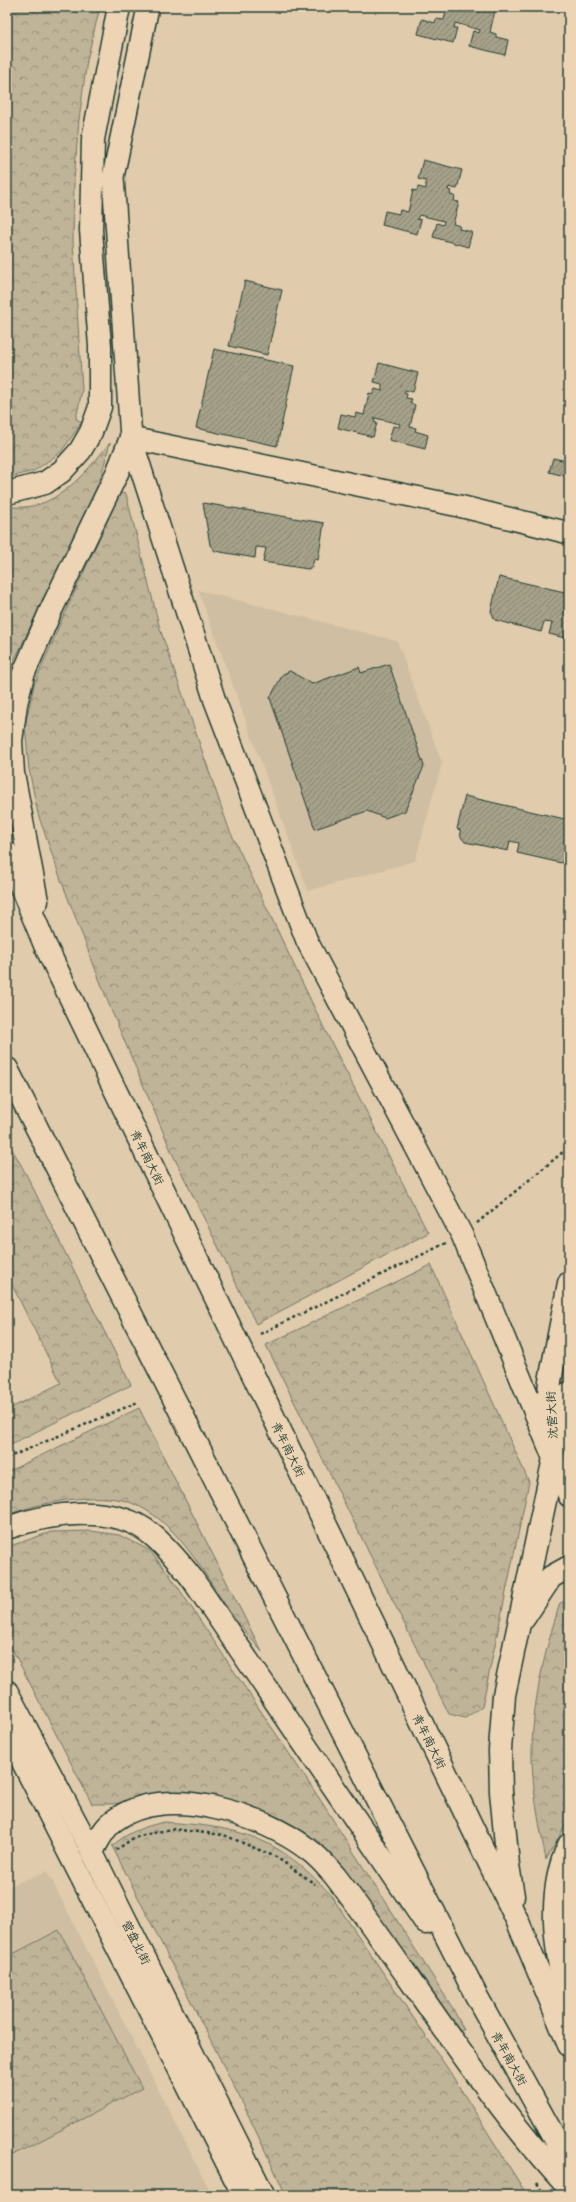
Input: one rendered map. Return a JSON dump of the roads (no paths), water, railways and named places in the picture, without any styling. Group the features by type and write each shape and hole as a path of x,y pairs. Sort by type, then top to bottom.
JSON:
{"main road":[{"path":"7,491 11,492 45,483 62,471 80,451 91,432 100,407 100,346 91,230 92,139 119,7"},
{"path":"45,945 13,773 11,741 16,704 23,675 51,610 117,472 131,438"},
{"name":"青年南大街","path":"7,854 45,945 518,1922 569,2045"},
{"name":"青年南大街","path":"7,1069 477,1997 558,2144 569,2169"},
{"name":"沈营大街","path":"554,1458 548,1406 550,1381 569,1283"},
{"name":"沈营大街","path":"554,1458 569,1393"},
{"path":"518,1922 504,1832 500,1792 500,1750 504,1695 554,1458"},
{"path":"7,1528 67,1515 88,1514 110,1517 132,1522 151,1533 173,1554 191,1577 477,1997"},
{"path":"517,1629 551,1577 569,1567"},
{"path":"95,1857 101,1836 115,1820 137,1810 170,1802 197,1804 240,1814 275,1829 309,1850 335,1876 465,2059 538,2154 569,2188"},
{"path":"569,1845 562,1860 558,1876 555,1908 556,1944 569,2018"}],"street":[{"path":"148,7 113,177 131,438 215,701 307,941 462,1235 569,1496"},
{"path":"131,438 459,506 569,533"},
{"path":"554,1458 569,1482"},
{"name":"营盘北街","path":"7,1691 95,1857 264,2195"},
{"name":"营盘北街","path":"7,1732 243,2195"}]}
